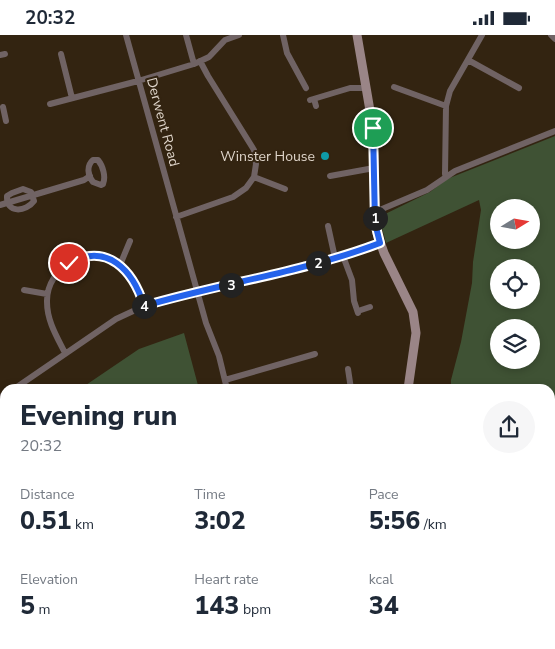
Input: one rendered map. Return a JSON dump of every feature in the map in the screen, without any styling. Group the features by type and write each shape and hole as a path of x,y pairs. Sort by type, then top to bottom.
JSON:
{"street":[{"name":"Derwent Road","path":"126,35 176,217 226,384"},
{"path":"176,217 233,197 246,188 254,177 256,164 254,150 208,76 197,63 186,35"},
{"path":"50,104 197,63 209,57 225,40 239,35"},
{"path":"283,35 287,53 306,88"},
{"path":"361,35 357,35 373,128 377,233 413,312 416,323 409,384"},
{"path":"446,177 446,106 450,91 482,35"},
{"path":"551,35 555,39"},
{"path":"61,53 72,98"},
{"path":"468,60 519,88"},
{"path":"394,87 446,106"},
{"path":"316,107 312,99 350,88 366,88"},
{"path":"3,111 6,121"},
{"path":"375,212 427,190 469,165 555,131"},
{"path":"330,176 374,167"},
{"path":"0,205 84,180 90,176"},
{"path":"254,177 284,189"},
{"path":"328,226 335,258"},
{"path":"120,265 130,241"},
{"path":"21,384 116,319 144,306 267,277 343,256 380,243"},
{"path":"65,353 50,319 47,294 56,274 76,259 92,255 100,256 120,265 133,281 144,306"},
{"path":"343,256 352,279 354,301 358,312 370,307"},
{"path":"24,290 47,294"},
{"path":"225,380 315,354"},
{"path":"348,369 350,384"}],"green space":[{"path":"555,136 555,384 451,384 472,283 473,262 481,210 479,200 386,243 379,217 430,192 447,179"},
{"path":"184,333 198,384 87,384 139,349"}],"place":[{"name":"Winster House","path":"325,156"}],"route":[{"path":"69,263 84,256 92,255 114,261 120,265 133,281 144,306 276,274 360,251 380,243 375,223 373,128"}]}
